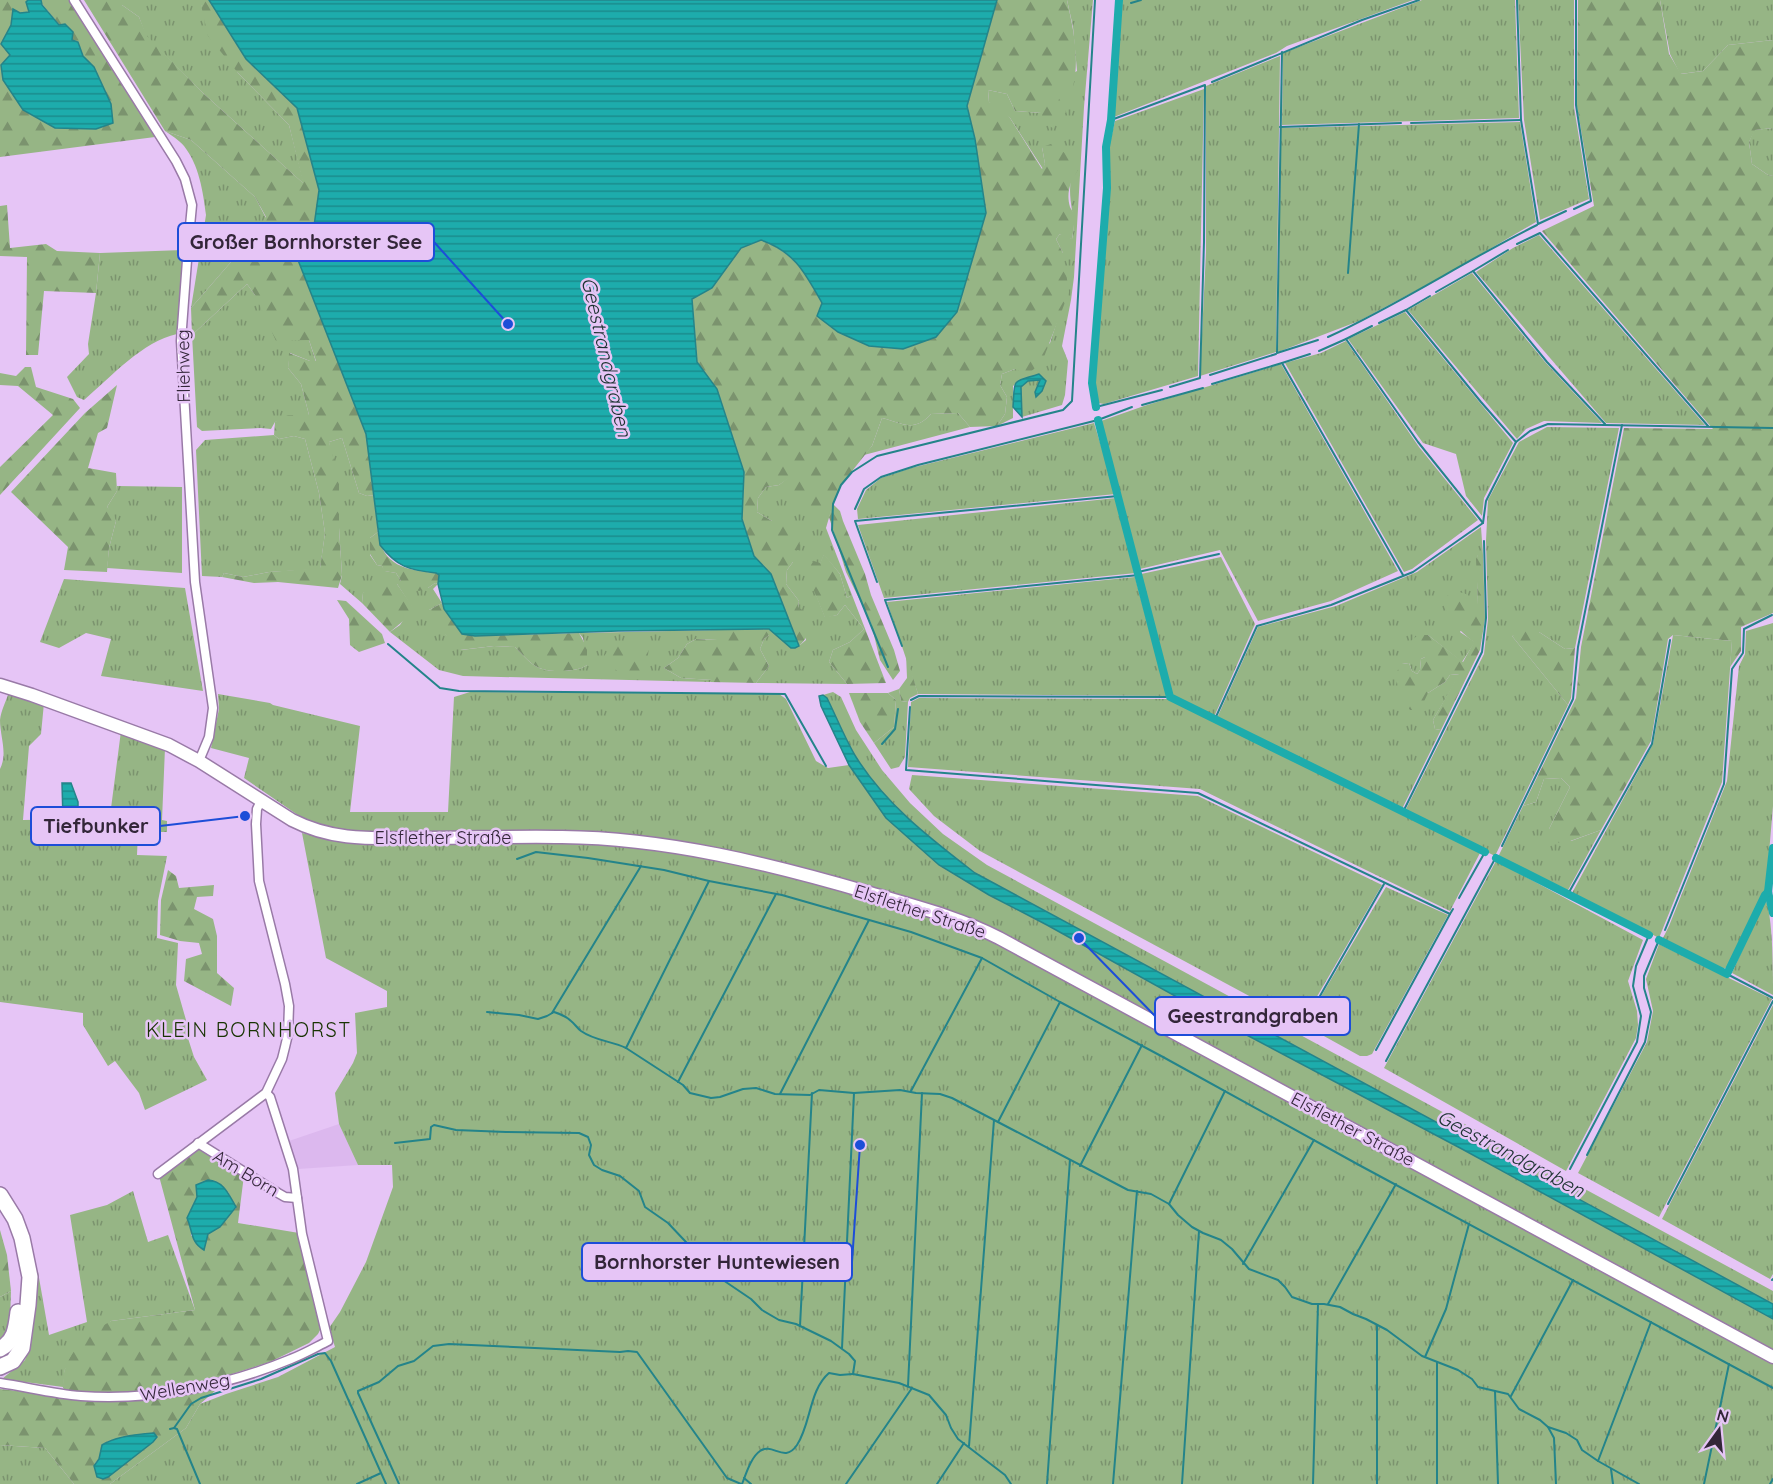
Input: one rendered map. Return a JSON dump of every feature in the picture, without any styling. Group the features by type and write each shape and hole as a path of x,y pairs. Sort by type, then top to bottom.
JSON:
{"highway":[{"path":"0,1195 15,1219 22,1238 30,1277 22,1348 13,1361 0,1367"},
{"path":"0,1211 12,1238 20,1276 15,1331 10,1342 0,1349"}],"main road":[{"name":"Elsflether Straße","path":"0,685 138,732 199,761 306,828 337,836 583,838 647,844 719,856 814,877 961,921 999,938 1773,1357"}],"street":[{"name":"Fliehweg","path":"74,0 176,161 185,179 192,205 181,341 195,582 213,708 209,737 199,761"},
{"path":"158,1174 266,1093 282,1059 288,1034 289,1006 259,881 255,824 261,801"},
{"path":"266,1093 270,1097 293,1169 297,1198"},
{"name":"Am Born","path":"198,1143 285,1197 297,1198"},
{"name":"Wellenweg","path":"0,1383 81,1396 155,1395 230,1380 260,1371 293,1359 328,1341 302,1234 297,1198"}],"shaded area":[{"path":"339,1124 358,1165 298,1169 289,1141"}],"green space":[{"path":"0,0 28,0 26,2 30,12 20,13 13,10 11,25 1,44 94,67 83,56 78,42 72,40 41,0 72,0 155,137 0,157"},
{"path":"84,0 122,0 122,5 139,17 147,36 204,94 303,183 289,125 238,73 208,36 201,0 209,0 246,59 297,108 319,190 314,226 299,260 366,434 374,495 367,496 359,493 342,438 329,442 339,480 342,575 338,588 278,582 254,583 222,577 224,573 243,577 269,572 320,568 325,533 319,493 305,439 294,436 279,439 274,435 275,422 288,415 309,415 301,384 288,368 289,353 316,361 309,340 276,341 255,295 247,284 192,335 191,308 251,239 266,217 255,197 191,140 165,131"},
{"path":"122,0 201,0 201,5 238,73 289,125 304,184 204,94 146,36 139,17 122,5"},
{"path":"997,0 1067,0 1075,43 1075,76 1073,87 1052,85 1066,112 1053,128 1045,124 1041,113 1015,111 1007,94 988,90 989,102 999,105 1010,118 1042,169 1045,164 1042,147 1051,144 1076,160 1078,170 1069,192 1070,208 1074,213 1072,239 1060,234 1056,239 1063,253 1069,292 1042,362 1027,375 1015,369 1002,374 1000,385 1007,397 1005,414 997,426 970,427 958,413 931,414 925,420 913,425 882,418 872,446 841,485 833,504 840,511 894,650 900,671 893,680 880,660 871,623 846,572 829,517 832,505 816,509 792,496 789,478 779,485 766,487 758,498 757,512 772,521 777,512 788,509 799,530 800,550 793,550 793,562 787,570 786,584 799,601 798,607 805,612 807,634 799,646 771,574 754,556 742,519 744,472 717,389 697,362 692,299 712,288 741,248 761,240 782,251 798,265 822,303 986,213 975,139 967,106"},
{"path":"1067,0 1093,0 1074,277 1062,346 1068,361 1065,395 1062,405 1022,417 1021,387 1028,381 1040,380 1035,392 1042,391 1039,374 1020,380 1013,386 1013,418 997,426 1005,414 1007,397 1000,385 1002,374 1015,369 1050,343 1058,318 1063,253 1056,239 1060,234 1072,239 1073,224 1071,179 1042,147 1045,164 1043,169 1010,118 989,102 988,90 1007,94 1015,111 1041,113 1052,85 1077,71 1073,27"},
{"path":"1122,0 1413,0 1287,46 1276,53 1114,117"},
{"path":"1422,0 1515,0 1519,118 1282,125 1283,53"},
{"path":"1518,0 1574,0 1574,107 1589,199 1540,220 1524,120"},
{"path":"1578,0 1660,0 1669,54 1681,74 1703,71 1728,45 1773,40 1773,128 1755,130 1749,142 1752,164 1773,176 1773,613 1741,627 1741,651 1730,667 1732,641 1673,635 1668,639 1651,741 1601,830 1562,844 1550,839 1549,829 1570,787 1561,778 1544,779 1536,802 1523,806 1576,698 1581,647 1624,428 1713,429 1542,231 1594,206 1577,106"},
{"path":"1660,0 1773,0 1773,40 1728,45 1703,71 1680,74 1670,54"},
{"path":"1280,56 1276,352 1200,376 1206,252 1206,86"},
{"path":"1204,89 1198,376 1104,404 1098,403 1095,382 1109,188 1109,147 1115,121"},
{"path":"1520,122 1536,222 1447,274 1359,321 1278,352 1281,128"},
{"path":"1773,128 1773,176 1752,164 1749,142 1754,130"},
{"path":"165,131 191,140 255,197 266,218 251,239 191,308 206,215 205,206 200,179 189,153 180,142"},
{"path":"7,205 10,248 46,244 57,251 100,253 96,293 44,291 38,355 26,355 27,257 0,256 0,206"},
{"path":"1539,235 1705,425 1606,423 1476,272 1513,248"},
{"path":"183,250 177,334 164,338 140,352 84,400 77,397 67,377 89,354 88,344 100,253"},
{"path":"1472,273 1545,362 1602,423 1544,421 1526,429 1517,439 1408,310"},
{"path":"247,284 255,295 309,340 316,362 290,353 288,368 301,384 309,415 275,422 271,429 202,431 197,427 192,335"},
{"path":"1405,312 1513,443 1484,498 1482,516 1466,496 1456,454 1423,443 1348,339"},
{"path":"1346,341 1419,447 1478,520 1412,569 1404,572 1285,363 1321,353"},
{"path":"1281,364 1398,571 1331,601 1258,621 1220,550 1140,569 1101,421"},
{"path":"25,367 31,367 36,387 73,399 80,408 0,495 0,467 53,415 18,386 0,385 0,373 16,376"},
{"path":"117,385 107,428 98,433 88,468 116,473 117,491 107,507 116,521 109,548 107,572 64,570 68,547 11,492 85,413"},
{"path":"958,413 970,427 864,455 872,446 882,418 913,425 925,420 931,414"},
{"path":"1094,423 1116,494 858,519 857,509 866,490 881,478 911,468"},
{"path":"1547,427 1619,428 1575,648 1565,649 1539,632 1512,636 1568,705 1495,856 1405,811 1484,654 1488,619 1486,541 1488,500 1519,442"},
{"path":"274,435 279,439 294,436 305,439 319,493 325,533 320,569 269,572 243,577 224,573 222,577 202,576 196,450 205,440"},
{"path":"342,438 359,493 367,496 374,495 378,532 370,538 370,555 377,565 382,566 385,571 396,573 401,581 410,581 428,588 435,583 438,584 433,589 442,603 429,610 446,635 461,650 494,646 515,647 542,669 564,671 579,669 587,665 583,638 579,633 717,630 717,640 696,639 687,644 678,658 664,668 681,678 713,680 710,682 463,676 439,670 390,632 400,625 412,607 397,584 363,593 362,603 340,584 342,575 339,528 329,442"},
{"path":"789,477 833,504 826,528 852,595 847,598 840,574 824,555 815,592 825,617 837,615 845,605 864,629 850,642 833,650 829,662 847,684 756,683 769,666 760,649 764,639 769,635 769,629 791,647 799,646 806,640 798,607 799,601 786,584 787,570 793,562 793,550 772,521 757,512 758,498 766,487 779,485"},
{"path":"117,486 182,487 182,573 107,568 116,521 107,507 117,491"},
{"path":"1116,498 1136,573 884,598 858,525"},
{"path":"1481,527 1483,555 1478,555 1477,559 1478,605 1460,632 1475,642 1462,662 1428,635 1425,657 1421,659 1420,670 1417,674 1412,671 1409,663 1402,664 1428,693 1445,682 1450,675 1460,674 1433,720 1435,729 1441,730 1402,809 1217,718 1258,627 1336,606 1417,572"},
{"path":"378,532 380,543 390,559 406,568 436,573 439,575 438,584 435,583 419,591 412,588 410,582 401,581 396,573 384,571 382,566 377,565 370,554 370,538"},
{"path":"824,554 840,574 847,598 852,595 886,683 847,684 829,662 833,650 850,642 864,629 845,605 837,615 825,618 808,576 808,565 814,561 820,563"},
{"path":"1478,555 1483,555 1485,619 1480,650 1441,730 1435,729 1433,720 1459,674 1450,675 1445,682 1428,693 1420,710 1410,710 1400,695 1395,674 1402,664 1409,663 1412,671 1417,674 1420,670 1421,659 1425,657 1425,653 1416,653 1411,641 1418,635 1428,635 1463,662 1474,642 1456,625 1443,604 1448,595 1458,592 1468,595 1478,604 1476,559"},
{"path":"1221,557 1255,624 1214,717 1173,696 1141,574"},
{"path":"1135,577 1167,696 918,694 887,602"},
{"path":"64,579 185,588 203,691 101,676 111,639 86,633 59,648 40,642"},
{"path":"389,580 397,584 413,607 408,617 390,632 362,603 363,593 372,586"},
{"path":"337,600 346,601 382,634 385,643 359,652 350,645 349,619"},
{"path":"442,603 462,634 475,636 579,633 587,648 587,665 573,670 548,670 536,666 515,647 494,646 460,650 447,641 446,635 439,633 427,616 429,610"},
{"path":"1773,623 1773,806 1766,889 1728,967 1722,969 1662,940 1727,781 1739,666 1745,654 1746,631"},
{"path":"769,629 769,635 764,639 760,649 769,666 756,683 710,682 712,680 681,678 664,668 678,658 687,644 696,639 717,640 717,630"},
{"path":"1528,629 1539,632 1565,649 1575,648 1571,698 1568,705 1512,636"},
{"path":"1673,635 1732,641 1722,782 1659,938 1572,893 1653,744"},
{"path":"638,641 649,648 647,661 639,676 627,676 603,663 605,655 616,642"},
{"path":"906,654 918,694 910,698 908,702 901,701 899,689 907,678"},
{"path":"899,689 901,701 908,702 905,757 899,767 891,769 874,743 894,727 896,700 888,693"},
{"path":"9,692 44,703 41,734 29,746 23,820 110,816 121,731 165,748 162,820 167,821 167,832 138,832 137,855 167,856 158,901 157,938 178,943 176,985 194,1057 207,1080 145,1110 139,1093 115,1061 108,1066 83,1025 83,1013 0,1002 0,769 4,751 0,720"},
{"path":"470,692 779,694 786,699 816,761 828,768 849,765 886,818 989,895 1773,1319 1773,1350 1001,933 959,913 780,862 655,839 581,832 365,832 331,829 308,822 244,778 249,758 211,748 219,709 218,694 270,703 360,726 350,812 448,812 454,697"},
{"path":"833,692 841,697 856,730 882,770 910,803 943,834 987,865 1773,1291 1773,1304 975,873 910,820 881,791 852,750 823,695"},
{"path":"849,693 888,693 896,700 894,727 874,743 860,722"},
{"path":"919,698 1168,699 1480,853 1450,911 1200,789 908,767 911,702"},
{"path":"912,775 1198,796 1382,885 1301,1024 980,851 934,816 909,789"},
{"path":"1561,778 1570,787 1549,829 1571,841 1601,830 1567,892 1498,857 1523,806 1536,802 1544,779"},
{"path":"302,833 330,840 363,843 560,841 633,846 702,857 817,882 972,929 1773,1363 1773,1484 110,1484 186,1428 200,1404 278,1377 335,1347 329,1328 366,1262 393,1187 392,1165 358,1165 339,1124 335,1093 357,1053 355,1013 387,1007 387,991 326,958"},
{"path":"1496,861 1643,940 1628,981 1637,1011 1636,1038 1566,1171 1384,1068"},
{"path":"168,870 176,876 179,888 214,885 213,896 197,897 194,909 213,919 217,936 217,973 234,988 231,1006 184,981 186,959 202,954 199,943 180,941 160,935 161,900"},
{"path":"1386,887 1448,915 1372,1054 1360,1056 1304,1025"},
{"path":"1765,899 1770,917 1773,995 1732,973"},
{"path":"1659,944 1772,999 1659,1217 1578,1173 1647,1042 1653,1011 1646,979"},
{"path":"1773,1005 1773,1274 1770,1279 1662,1219"},
{"path":"198,1147 244,1175 238,1223 299,1233 321,1328 309,1343 270,1362 232,1374 154,1393 66,1391 63,1388 64,1371 72,1354 90,1335 104,1325 111,1321 195,1310 159,1176","holes":["228,1192 236,1208 214,1231 191,1236 191,1209 197,1197"]},
{"path":"133,1191 148,1242 168,1235 195,1310 111,1321 65,1369 63,1387 2,1379 25,1360 32,1338 38,1272 49,1335 87,1322 70,1215 107,1205"},
{"path":"0,1230 7,1255 11,1291 0,1297"},
{"path":"11,1291 10,1321 5,1336 0,1339 0,1297"},
{"path":"215,1388 215,1391 200,1404 186,1428 110,1484 74,1484 45,1448 0,1445 0,1389 88,1399 154,1398","holes":["154,1433 95,1463 99,1459 102,1445 109,1441"]},
{"path":"0,1445 45,1448 74,1484 0,1484"}],"water":[{"path":"41,0 42,5 59,25 65,24 73,32 72,40 78,42 83,56 94,67 111,104 113,123 96,129 55,128 23,110 3,80 1,65 10,55 1,44 11,25 13,9 20,13 29,12 26,2"},
{"path":"209,0 997,0 967,106 975,139 986,213 957,312 936,337 903,349 869,346 838,332 817,316 822,303 798,265 791,257 761,240 741,248 712,288 692,299 697,362 717,389 744,472 742,519 754,556 771,574 799,646 791,648 769,629 475,636 462,634 444,609 438,584 439,575 404,566 386,552 380,545 366,434 298,260 314,226 319,190 297,108 246,59"},
{"path":"1039,374 1046,381 1042,391 1036,397 1035,392 1040,380 1028,381 1021,387 1022,417 1013,407 1016,383"},
{"path":"823,695 827,698 856,757 881,791 926,834 975,873 1773,1304 1773,1319 1462,1149 1222,1022 989,895 939,865 886,818 849,765 821,706 819,696"},
{"path":"62,783 71,783 78,802 78,819 63,819"},
{"path":"208,1180 222,1186 236,1207 220,1227 208,1234 204,1250 194,1240 187,1218 197,1197 196,1185"},
{"path":"154,1433 157,1437 153,1442 108,1477 103,1479 97,1477 94,1466 99,1459 102,1445 120,1438"}],"waterway":[{"path":"888,667 832,530 833,504 841,485 852,472 877,456 1063,410 1072,401 1095,0"},
{"path":"1096,407 1092,383 1107,188 1106,147 1111,120 1119,0"},
{"path":"1131,3 1141,0"},
{"path":"1212,82 1362,20 1419,0"},
{"path":"1517,0 1521,120 1538,224 1566,211"},
{"path":"1574,209 1591,201 1576,105 1576,0"},
{"path":"1282,52 1277,353 1318,340"},
{"path":"1111,120 1205,85 1200,378 1170,387"},
{"path":"1411,123 1521,120"},
{"path":"1280,127 1401,123"},
{"path":"1348,273 1359,124"},
{"path":"1328,337 1537,225"},
{"path":"1517,244 1540,233 1708,426"},
{"path":"1508,250 1473,271 1547,362 1605,424"},
{"path":"1436,292 1473,271"},
{"path":"1430,296 1406,310 1516,442"},
{"path":"1379,323 1406,310"},
{"path":"1372,326 1346,339 1418,442 1483,523"},
{"path":"1319,351 1346,339"},
{"path":"1210,375 1276,354"},
{"path":"1282,363 1310,354"},
{"path":"1212,384 1282,363 1403,575"},
{"path":"1142,405 1203,388"},
{"path":"1096,407 1162,390"},
{"path":"855,509 864,489 881,477 918,465 1098,420 1132,407"},
{"path":"1098,420 1170,697 1485,852"},
{"path":"1215,719 1257,626 1331,605 1413,572 1483,523 1486,501 1516,442 1530,431 1548,424 1773,428"},
{"path":"1502,846 1573,699 1578,647 1622,425"},
{"path":"877,582 855,521 1118,496"},
{"path":"1403,812 1482,652 1486,618 1484,541"},
{"path":"1138,572 1219,554"},
{"path":"902,646 885,600 1139,575"},
{"path":"1665,930 1724,784 1732,669 1743,653 1744,629 1772,615"},
{"path":"1568,894 1652,744 1670,640"},
{"path":"388,644 440,688 459,691 785,694 826,766"},
{"path":"911,700 919,696 1170,697"},
{"path":"910,707 906,770 1198,793 1450,914 1453,909"},
{"path":"882,744 895,729 898,709"},
{"path":"1773,848 1768,892 1773,913"},
{"path":"517,859 536,852 588,858 664,870 782,895 911,932 982,958 1359,1165 1773,1388"},
{"path":"1459,898 1485,852"},
{"path":"1386,1061 1496,857"},
{"path":"1496,858 1649,935"},
{"path":"552,1013 641,866"},
{"path":"626,1048 709,881"},
{"path":"1308,1017 1384,884"},
{"path":"1659,940 1727,974 1768,892"},
{"path":"678,1082 776,894"},
{"path":"1376,1050 1450,914"},
{"path":"780,1094 869,920"},
{"path":"1570,1169 1637,1042 1641,1016 1633,986 1636,966 1649,935"},
{"path":"1587,1155 1645,1042 1651,1012 1644,988 1644,976 1659,940"},
{"path":"911,1091 982,958"},
{"path":"1727,974 1773,998"},
{"path":"1668,1204 1773,1001"},
{"path":"998,1122 1060,1002"},
{"path":"487,1012 538,1019 554,1012 567,1018 586,1034 626,1048 683,1085 690,1093 711,1098 743,1089 756,1088 775,1094 810,1095 819,1090 854,1093 900,1090 940,1094 952,1098 1128,1190 1151,1194 1169,1204 1192,1227 1221,1240 1249,1269 1278,1280 1292,1297 1312,1304 1340,1307 1387,1330 1422,1356 1458,1370 1472,1379 1478,1387 1508,1394 1519,1409 1548,1427 1566,1433 1577,1440 1582,1450 1639,1484"},
{"path":"1080,1166 1142,1045"},
{"path":"1169,1204 1225,1091"},
{"path":"800,1326 812,1093"},
{"path":"842,1348 854,1093"},
{"path":"908,1386 922,1093"},
{"path":"969,1446 994,1120"},
{"path":"395,1143 430,1139 431,1127 434,1125 456,1130 579,1133 588,1137 591,1145 589,1155 594,1165 620,1176 639,1191 645,1207 668,1223 720,1278 779,1320 796,1324 831,1341 855,1361 853,1374 899,1383 929,1395 946,1415 958,1439 1005,1475 1011,1484"},
{"path":"1243,1264 1314,1140"},
{"path":"1047,1484 1070,1160"},
{"path":"1328,1304 1396,1184"},
{"path":"1113,1484 1137,1191"},
{"path":"1425,1357 1446,1309 1469,1224"},
{"path":"1182,1484 1199,1231"},
{"path":"1511,1396 1573,1280"},
{"path":"1313,1484 1318,1304"},
{"path":"1598,1461 1651,1322"},
{"path":"1377,1325 1377,1484"},
{"path":"399,1484 358,1391 379,1382 398,1366 414,1361 433,1346 449,1344 637,1352 727,1478 741,1484"},
{"path":"170,1429 174,1428 191,1404 201,1398 261,1379 325,1353 331,1361 386,1484"},
{"path":"1437,1362 1437,1484"},
{"path":"1704,1484 1729,1364"},
{"path":"742,1484 751,1461 760,1451 769,1449 788,1453 797,1445 802,1437 818,1388 829,1373 853,1374"},
{"path":"846,1484 912,1388"},
{"path":"1495,1391 1498,1484"},
{"path":"1548,1427 1554,1438 1556,1484"},
{"path":"174,1428 177,1429 200,1484"},
{"path":"937,1484 964,1443"},
{"path":"1611,1469 1613,1484"},
{"path":"357,1484 381,1473"},
{"path":"744,1478 751,1484"},
{"path":"1770,1484 1773,1479"}],"place":[{"name":"Großer Bornhorster See","path":"508,324"},
{"name":"Tiefbunker","path":"245,816"},
{"name":"Geestrandgraben","path":"1079,938"},
{"name":"Bornhorster Huntewiesen","path":"860,1145"}],"district":[{"name":"KLEIN BORNHORST","path":"249,1029"}]}
